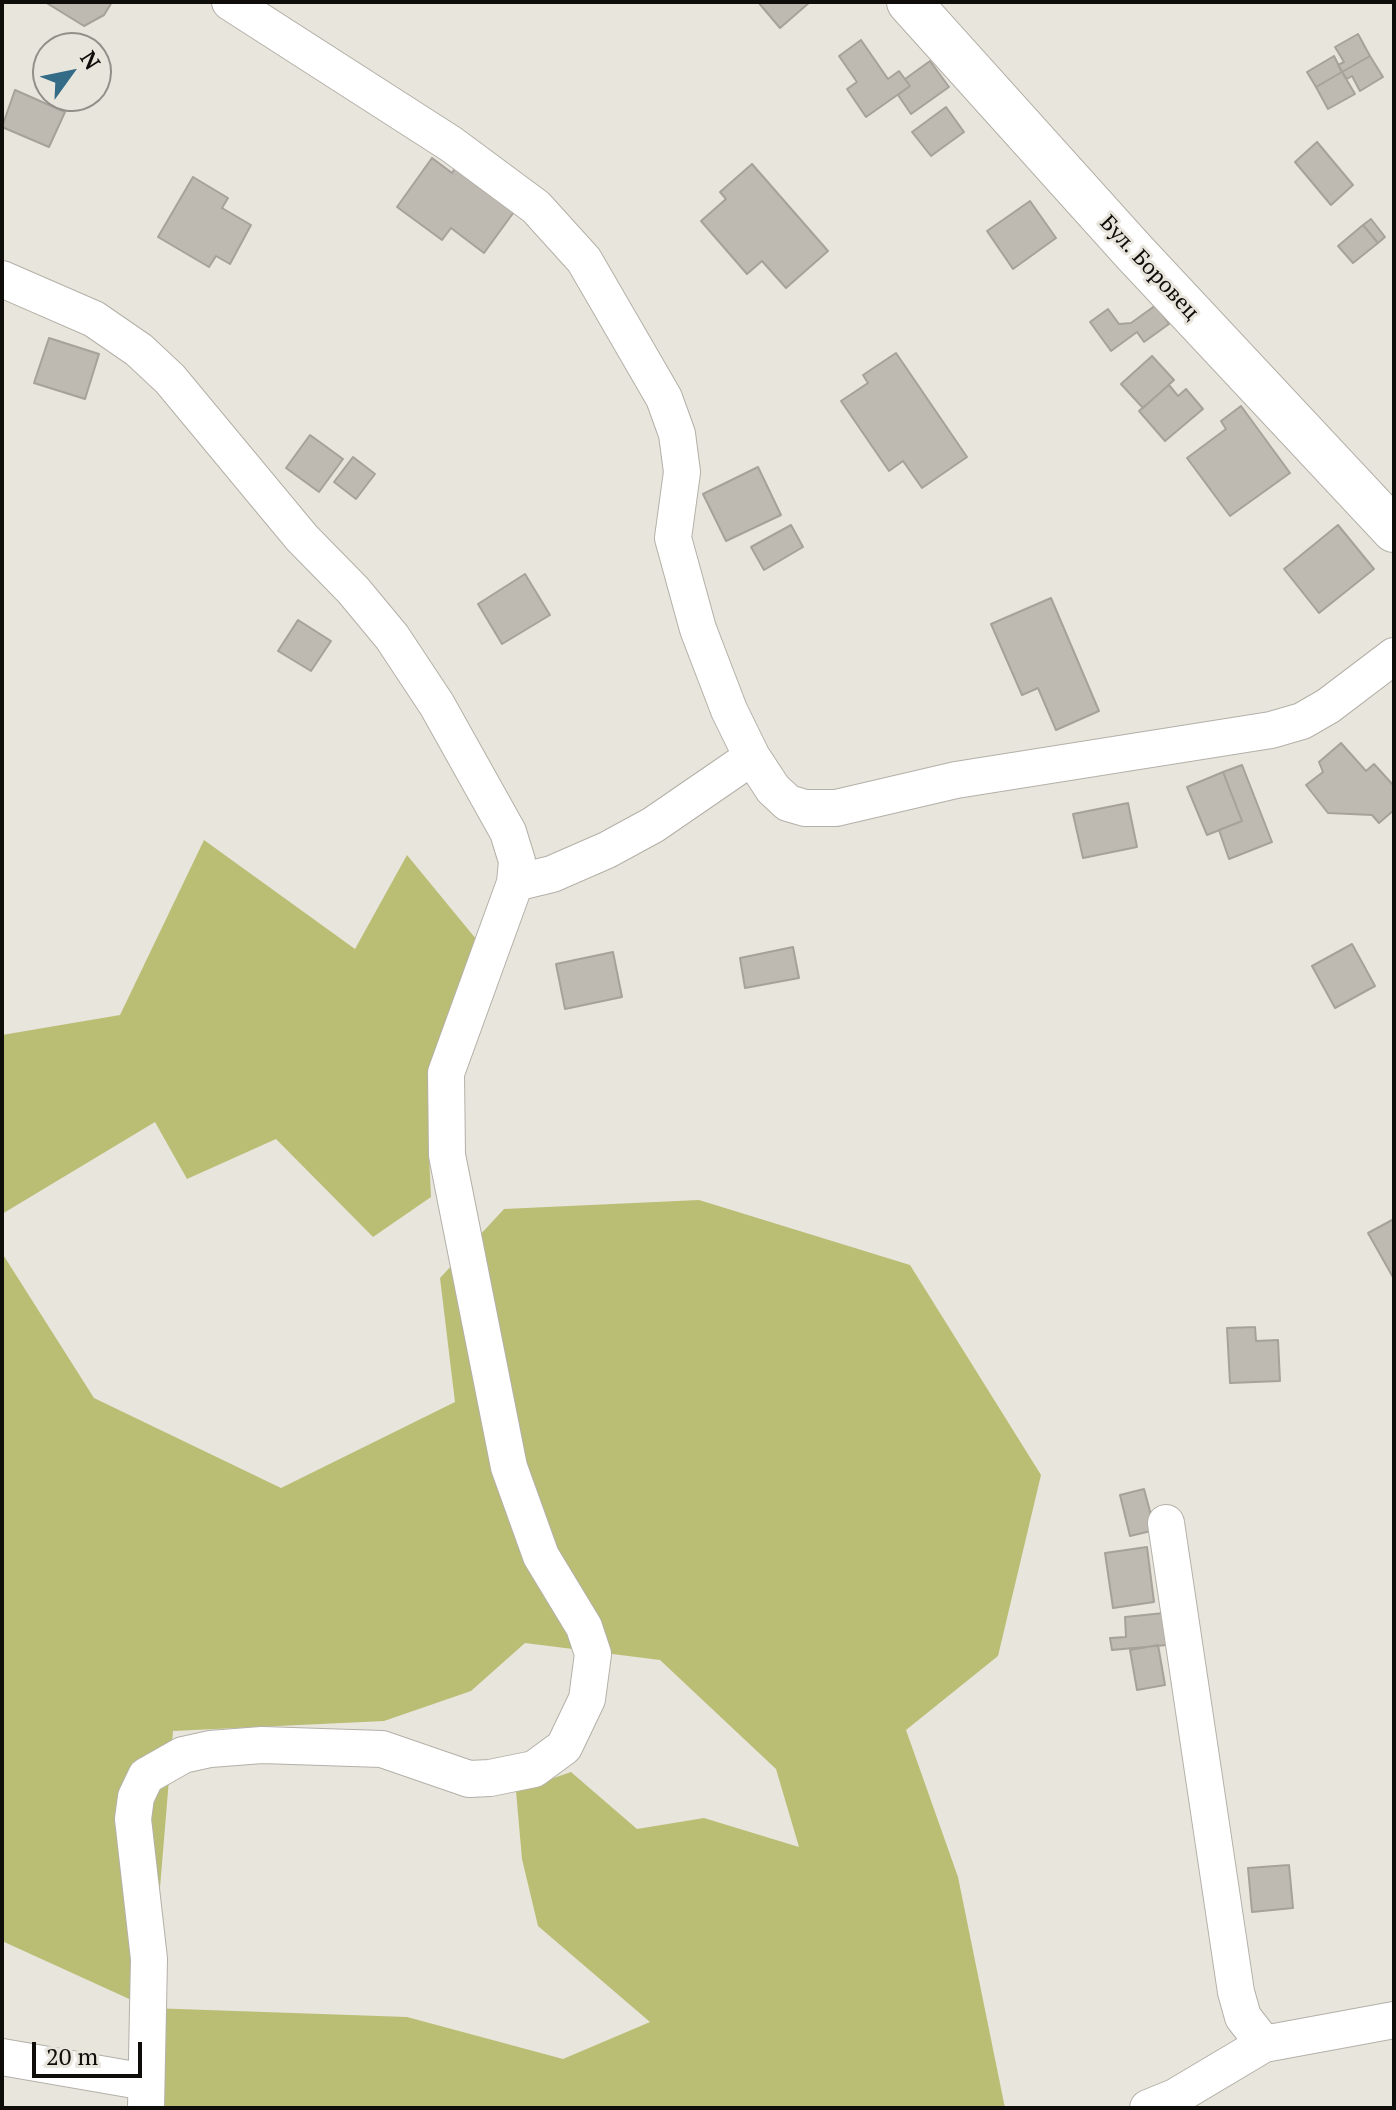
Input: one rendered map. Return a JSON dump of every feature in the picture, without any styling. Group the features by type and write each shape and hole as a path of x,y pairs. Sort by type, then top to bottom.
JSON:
{"street":[{"path":"230,2 451,144 536,207 584,260 664,398 677,434 682,472 673,538 679,569 708,656 752,757 773,789 788,803 805,808 836,808 956,780 1271,730 1302,721 1352,691 1394,656"},
{"name":"Бул. Боровец","path":"909,2 1134,252 1394,530"},
{"path":"2,279 94,319 139,350 170,379 293,527 353,590 392,637 437,705 503,821 517,861 515,883 446,1073 447,1155 509,1467 541,1556 584,1627 593,1654 587,1699 564,1747 534,1769 469,1779 382,1749 262,1745 210,1749 183,1755 146,1776 136,1797 133,1819 149,1959 146,2095 2,2057"},
{"path":"515,883 552,874 607,850 653,825 752,757"},
{"path":"1166,1523 1236,1992 1243,2017 1264,2044"},
{"path":"1148,2108 1175,2097 1264,2044 1394,2020"}],"green space":[{"path":"204,840 355,949 407,855 490,956 429,1155 431,1197 373,1237 276,1139 187,1179 155,1122 2,1214 2,1035 120,1015"},
{"path":"699,1200 910,1265 1041,1475 998,1656 906,1730 958,1877 1005,2108 146,2108 149,2008 2,1941 2,1253 94,1398 281,1488 455,1402 440,1278 504,1209","holes":["525,1643 660,1660 776,1769 799,1847 704,1818 637,1829 571,1772 516,1791 522,1859 538,1926 650,2022 563,2059 407,2017 150,2008 173,1731 384,1721 471,1691"]}],"building":[{"path":"45,2 112,2 104,15 84,26"},
{"path":"758,2 810,2 780,28"},
{"path":"1358,34 1370,56 1342,72 1338,65 1344,62 1335,47"},
{"path":"861,40 888,79 899,71 910,86 866,117 847,89 857,82 839,56"},
{"path":"1334,56 1342,72 1316,87 1307,72"},
{"path":"1370,56 1383,77 1360,91 1352,76 1347,79 1342,72"},
{"path":"930,61 949,87 911,114 898,95 910,86 905,79"},
{"path":"1342,72 1355,94 1328,109 1316,87"},
{"path":"15,90 32,97 32,112 65,112 49,147 2,127"},
{"path":"946,107 964,132 931,156 912,132"},
{"path":"1317,142 1353,185 1331,205 1295,162"},
{"path":"432,158 452,173 460,161 519,205 484,253 451,228 442,240 397,207"},
{"path":"752,164 828,251 786,288 762,261 747,274 701,221 726,199 720,192"},
{"path":"193,177 228,198 222,208 251,225 230,264 216,256 209,267 158,237"},
{"path":"1030,201 1056,238 1013,269 987,231"},
{"path":"1371,219 1385,237 1378,243 1363,225"},
{"path":"1363,225 1378,243 1353,263 1338,246"},
{"path":"1156,305 1169,324 1144,342 1137,332 1111,351 1090,322 1108,309 1119,324 1131,323"},
{"path":"49,338 99,354 85,399 34,383"},
{"path":"896,353 967,457 922,488 903,461 889,471 841,401 868,383 863,375"},
{"path":"1152,356 1174,380 1143,408 1121,384"},
{"path":"1169,385 1178,396 1186,389 1203,409 1165,441 1139,411"},
{"path":"1241,406 1290,473 1230,516 1187,458 1226,429 1221,421"},
{"path":"310,435 343,459 319,492 286,468"},
{"path":"353,457 375,474 356,499 334,482"},
{"path":"758,467 781,515 726,541 703,494"},
{"path":"791,525 803,547 764,570 751,547"},
{"path":"1338,525 1374,569 1319,613 1284,569"},
{"path":"525,574 550,615 502,644 478,604"},
{"path":"1051,598 1099,711 1056,730 1038,688 1022,695 991,624"},
{"path":"298,620 331,641 311,671 278,651"},
{"path":"1341,743 1366,771 1374,764 1394,786 1394,810 1379,823 1372,815 1328,813 1306,785 1323,772 1319,762"},
{"path":"1242,765 1272,842 1229,859 1219,830 1242,821 1223,772"},
{"path":"1223,772 1242,821 1207,835 1187,787"},
{"path":"1128,803 1137,847 1083,858 1073,814"},
{"path":"1352,944 1375,986 1335,1008 1312,966"},
{"path":"793,947 799,978 745,988 740,958"},
{"path":"613,952 622,997 565,1009 556,964"},
{"path":"1394,1219 1394,1279 1368,1233"},
{"path":"1255,1327 1256,1341 1278,1340 1280,1381 1230,1383 1227,1328"},
{"path":"1144,1489 1155,1530 1130,1536 1120,1495"},
{"path":"1147,1547 1154,1602 1113,1608 1105,1553"},
{"path":"1164,1613 1167,1645 1112,1650 1110,1638 1126,1637 1125,1617"},
{"path":"1158,1645 1165,1685 1137,1690 1130,1650"},
{"path":"1289,1865 1293,1908 1252,1912 1248,1868"}]}
